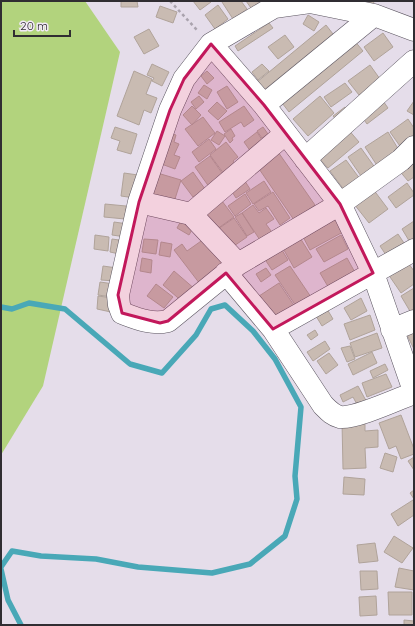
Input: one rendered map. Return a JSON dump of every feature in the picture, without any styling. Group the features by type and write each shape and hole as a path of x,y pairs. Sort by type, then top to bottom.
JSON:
{"street":[{"path":"414,30 374,15 310,2 274,7 212,44 184,79 170,110 139,202 118,295 122,313 145,322 160,323 168,321 232,268 340,204 401,160 414,147"},
{"path":"264,105 374,15"},
{"path":"139,202 191,214 232,268 322,405 329,412 340,416 352,416 414,392 372,273 340,204 264,105 212,44"},
{"path":"305,159 414,61"},
{"path":"191,214 285,134"},
{"path":"273,329 414,250"},
{"path":"392,330 414,322"}],"path":[{"path":"170,1 212,44"}],"highlighted area":[{"path":"211,44 264,105 340,204 373,273 273,329 226,273 168,321 160,323 122,313 118,295 139,202 170,110 184,79"}],"green space":[{"path":"1,1 85,1 120,52 43,386 1,455"}],"building":[{"path":"121,1 137,1 138,7 121,7"},
{"path":"193,1 210,1 211,2 200,10"},
{"path":"241,1 247,9 233,19 222,2"},
{"path":"246,1 261,1 251,8"},
{"path":"363,1 374,1 373,6 363,3"},
{"path":"218,5 228,19 215,29 205,15"},
{"path":"160,6 177,12 173,23 156,17"},
{"path":"308,15 319,22 314,31 303,24"},
{"path":"269,23 273,28 238,51 235,46"},
{"path":"326,25 333,34 264,90 257,82"},
{"path":"149,29 159,46 144,54 134,37"},
{"path":"383,33 393,47 374,61 364,47"},
{"path":"285,35 294,47 278,59 268,47"},
{"path":"353,39 363,51 289,112 279,99"},
{"path":"152,64 169,72 162,86 152,81 154,78 147,75"},
{"path":"262,64 269,71 258,80 252,72"},
{"path":"370,65 380,79 359,95 348,81"},
{"path":"134,71 152,79 146,94 157,98 151,113 144,110 139,125 117,116"},
{"path":"207,71 214,78 207,84 201,76"},
{"path":"345,83 352,92 331,107 324,97"},
{"path":"204,85 212,90 207,99 198,93"},
{"path":"227,86 238,102 227,109 217,92"},
{"path":"199,96 204,102 196,109 191,102"},
{"path":"320,96 334,113 308,136 293,119"},
{"path":"381,98 388,108 367,124 360,114"},
{"path":"414,101 414,115 407,111"},
{"path":"217,102 227,111 218,120 208,111"},
{"path":"192,106 201,115 192,125 183,115"},
{"path":"244,106 254,120 244,127 241,122 225,132 219,122"},
{"path":"345,107 350,114 338,122 333,116"},
{"path":"203,117 215,133 198,146 185,129"},
{"path":"408,119 414,128 414,140 402,149 390,132"},
{"path":"115,127 137,134 131,154 117,150 120,141 111,138"},
{"path":"263,127 268,134 262,138 257,131"},
{"path":"347,128 359,142 328,168 316,155"},
{"path":"231,129 235,136 232,138 233,140 230,143 224,134"},
{"path":"217,131 225,136 219,145 211,140"},
{"path":"167,132 176,135 174,142 179,144 174,155 180,157 175,169 156,162"},
{"path":"257,132 264,143 251,152 244,142"},
{"path":"388,132 400,152 378,167 365,147"},
{"path":"209,139 216,149 199,162 192,152"},
{"path":"226,142 238,157 233,161 239,169 227,178 210,155"},
{"path":"361,148 376,169 363,179 348,157"},
{"path":"276,149 315,205 294,220 255,163"},
{"path":"210,156 227,180 212,191 195,167"},
{"path":"346,160 360,179 345,191 330,171"},
{"path":"410,160 414,166 414,177 408,181 398,169"},
{"path":"154,172 181,180 174,202 146,199"},
{"path":"193,172 205,189 193,197 181,181"},
{"path":"124,173 138,175 135,198 121,196"},
{"path":"241,175 250,189 236,198 227,184"},
{"path":"264,181 271,192 253,204 246,193"},
{"path":"407,183 414,195 396,208 388,197"},
{"path":"373,189 388,209 369,223 354,204"},
{"path":"273,192 290,218 280,225 268,206 259,211 254,204"},
{"path":"245,194 251,204 235,216 228,206"},
{"path":"219,197 234,217 217,229 203,210"},
{"path":"105,204 126,206 125,219 104,217"},
{"path":"253,205 259,213 266,208 274,219 266,224 274,235 262,243 242,213"},
{"path":"242,213 254,232 247,236 235,217"},
{"path":"334,216 343,232 310,250 301,233"},
{"path":"183,217 195,224 189,235 177,228"},
{"path":"234,218 247,237 231,248 218,229"},
{"path":"414,221 414,243 411,244 402,229"},
{"path":"114,222 128,224 126,237 112,235"},
{"path":"297,233 312,257 294,268 280,243"},
{"path":"398,234 406,246 388,258 380,246"},
{"path":"95,235 109,237 108,251 94,249"},
{"path":"341,235 348,249 324,262 316,249"},
{"path":"112,239 126,241 124,255 110,252"},
{"path":"144,239 158,240 156,254 142,252"},
{"path":"204,239 224,266 200,284 174,250 182,244 187,251"},
{"path":"161,242 172,244 170,257 159,255"},
{"path":"279,245 288,260 272,270 262,255"},
{"path":"142,258 152,260 151,273 140,271"},
{"path":"347,258 357,276 330,290 320,273"},
{"path":"406,260 414,271 414,284 401,293 388,274"},
{"path":"103,266 117,268 115,281 101,280"},
{"path":"290,266 313,300 298,309 275,275"},
{"path":"266,268 271,275 261,282 256,274"},
{"path":"174,271 196,290 184,303 163,285"},
{"path":"100,282 114,284 112,297 98,295"},
{"path":"279,283 297,310 274,325 256,298"},
{"path":"156,284 173,297 164,308 147,296"},
{"path":"414,288 414,318 401,296"},
{"path":"98,296 113,298 111,312 97,309"},
{"path":"361,298 367,311 351,320 344,308"},
{"path":"327,309 333,319 322,326 316,316"},
{"path":"370,315 375,330 350,340 344,324"},
{"path":"414,329 414,349 406,333"},
{"path":"315,330 318,335 311,340 307,335"},
{"path":"377,333 382,348 355,357 350,343"},
{"path":"325,341 330,349 313,361 307,352"},
{"path":"350,346 355,359 347,362 341,348"},
{"path":"372,352 377,363 353,375 348,364"},
{"path":"329,353 338,365 326,374 317,361"},
{"path":"385,364 388,370 373,378 370,371"},
{"path":"386,374 392,387 367,397 362,383"},
{"path":"358,386 369,406 360,410 353,397 343,402 340,395"},
{"path":"401,415 414,449 414,454 401,459 396,446 389,449 379,423"},
{"path":"342,422 365,422 365,431 378,430 378,447 365,448 366,468 343,469"},
{"path":"385,453 397,457 393,472 380,468"},
{"path":"414,457 414,470 408,461"},
{"path":"344,477 365,479 364,495 343,494"},
{"path":"414,490 414,499 410,493"},
{"path":"413,500 414,515 398,526 391,514"},
{"path":"394,536 413,548 402,563 384,552"},
{"path":"375,543 378,561 359,563 357,545"},
{"path":"399,568 414,571 414,590 395,587"},
{"path":"360,571 377,571 378,589 361,590"},
{"path":"388,592 412,592 412,615 389,615"},
{"path":"376,596 377,615 360,616 359,597"},
{"path":"404,620 414,621 414,625 404,625"}],"waterway":[{"path":"1,307 12,309 29,303 65,309 130,364 162,373 196,335 211,309 225,305 253,331 275,359 301,407 295,476 297,499 285,536 250,564 212,573 138,567 96,559 41,556 12,551 1,567"},
{"path":"1,569 8,600 21,625"}]}
